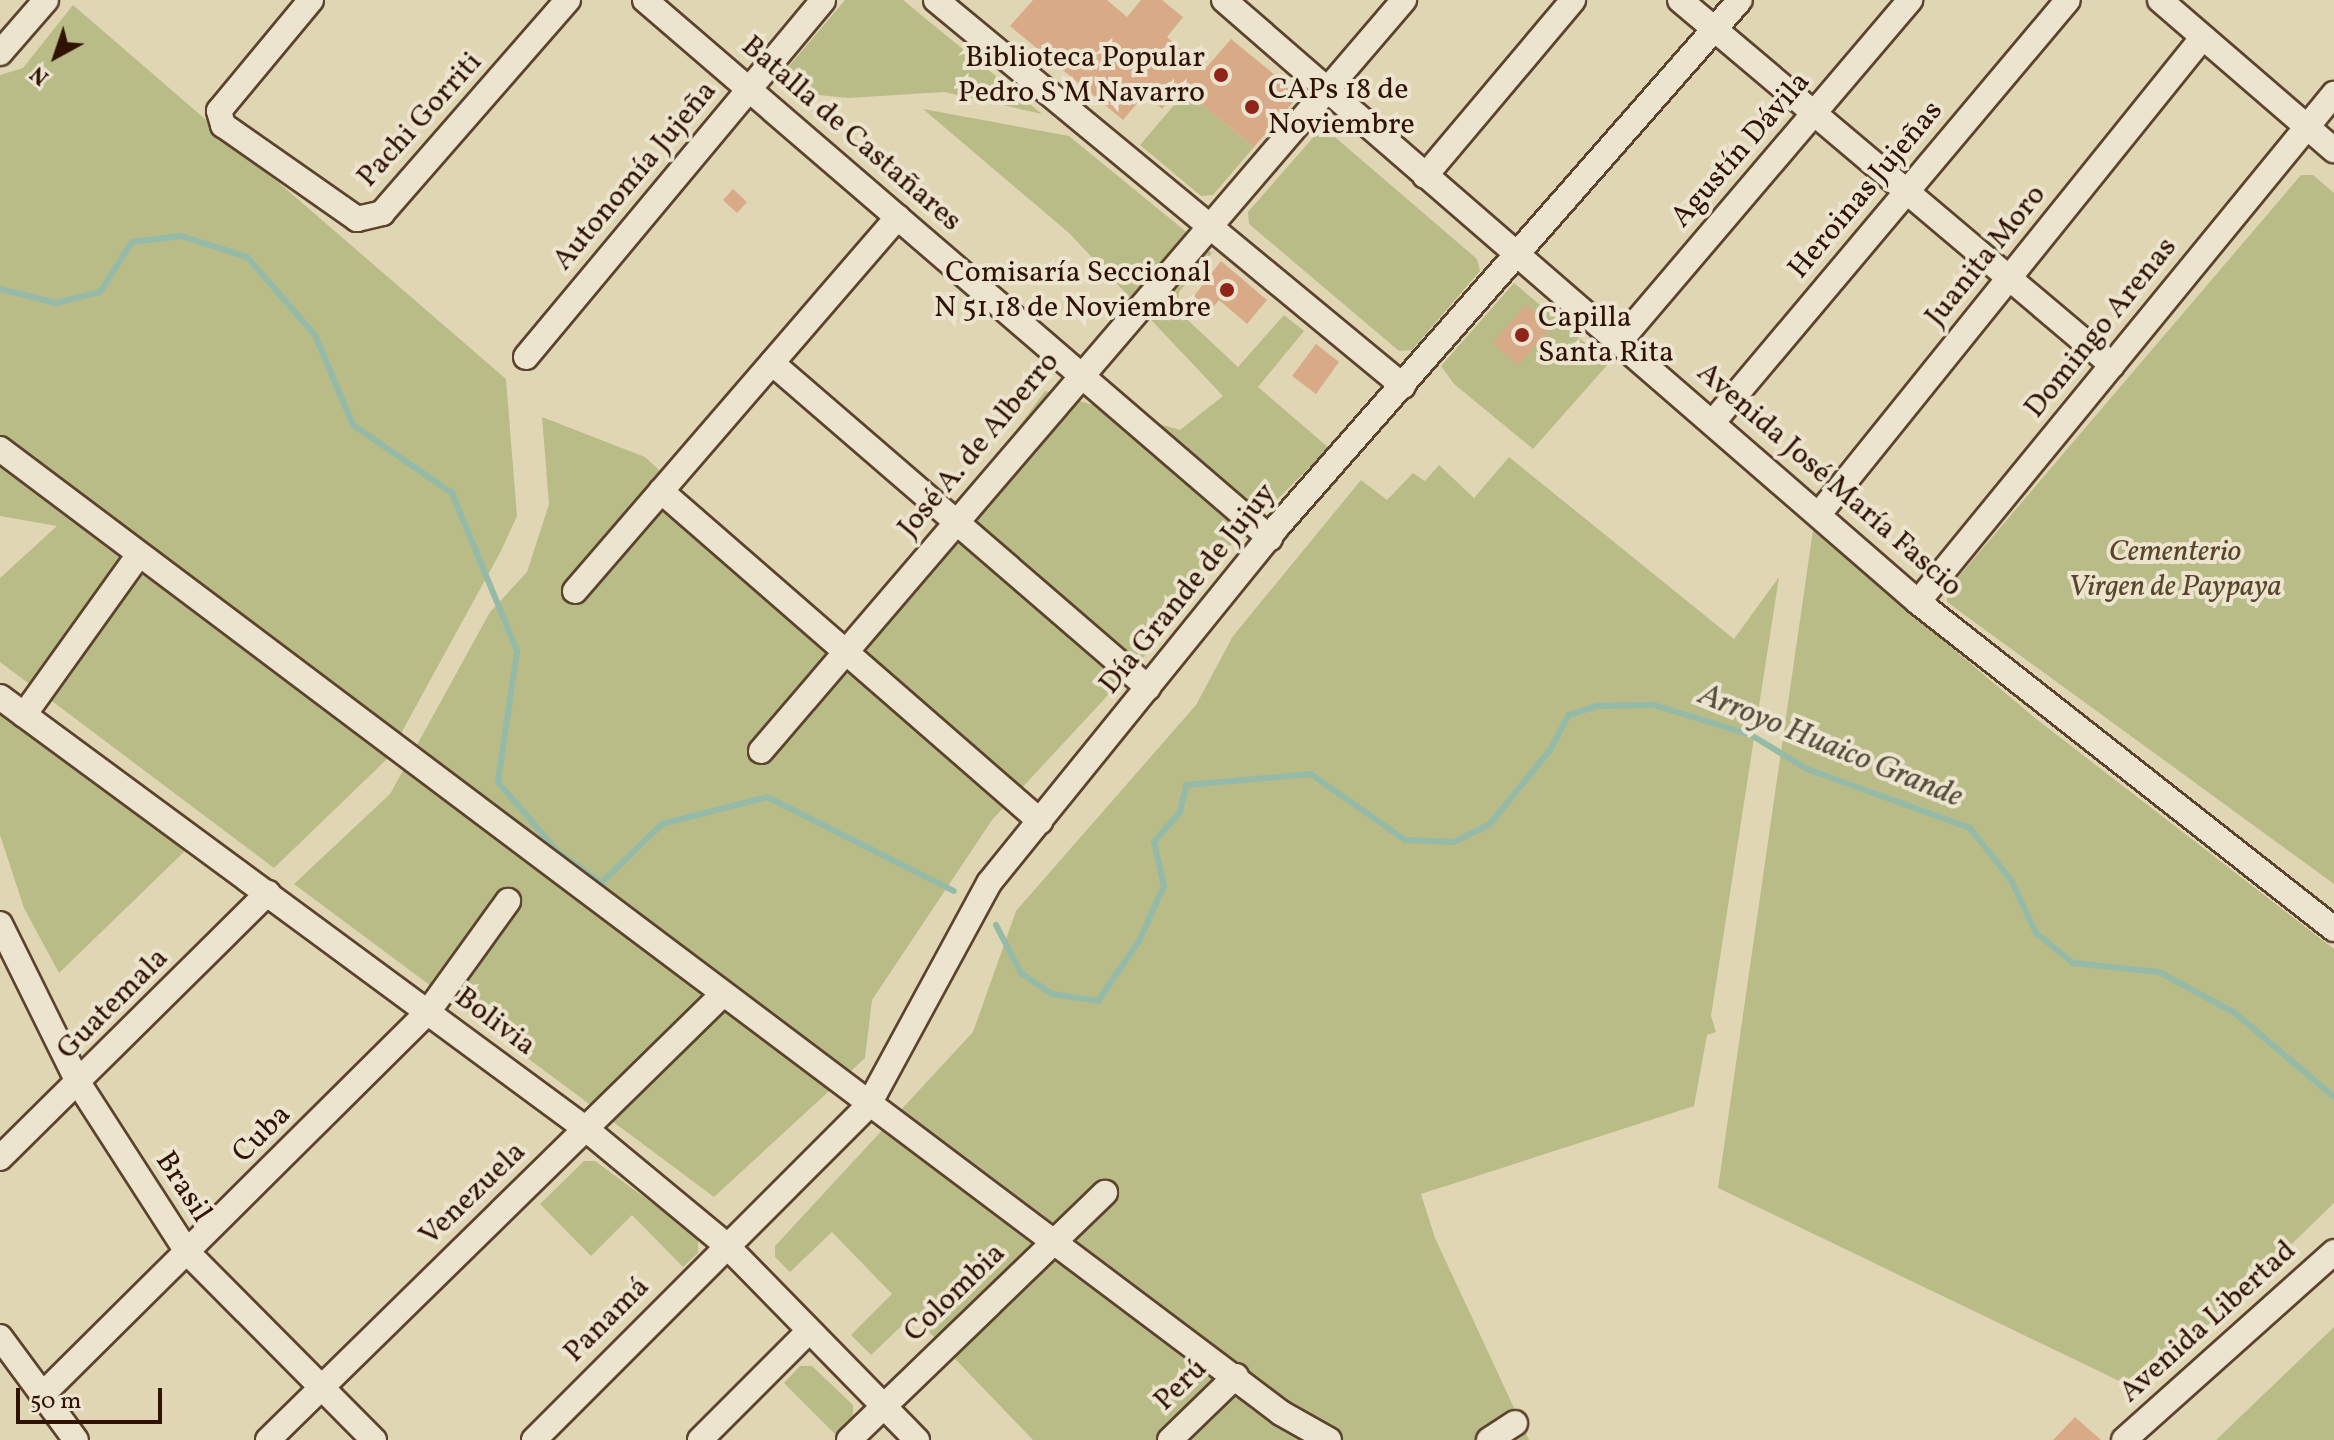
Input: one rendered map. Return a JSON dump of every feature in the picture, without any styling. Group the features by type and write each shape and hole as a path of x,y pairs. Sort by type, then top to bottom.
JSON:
{"street":[{"path":"0,53 46,0"},
{"name":"Pachi Gorriti","path":"311,0 220,103 223,125 357,219 372,218 568,0"},
{"name":"Batalla de Castañares","path":"645,0 1270,538"},
{"name":"Autonomía Jujeña","path":"526,357 823,0"},
{"path":"936,0 1091,134 1210,226 1403,386"},
{"name":"José A. de Alberro","path":"761,751 1404,0"},
{"path":"1425,176 1573,0"},
{"path":"1680,0 1904,194 2112,365"},
{"name":"Día Grande de Jujuy","path":"726,1245 870,1103 944,970 965,920 1040,821 1270,538 1520,256 1740,0"},
{"name":"Agustín Dávila","path":"1620,341 1910,0"},
{"name":"Heroinas Jujeñas","path":"1713,422 2068,0"},
{"path":"2160,0 2334,150"},
{"name":"Avenida José María Fascio","path":"1237,4 1425,176 1620,341 1918,602 2334,929"},
{"name":"Juanita Moro","path":"1819,514 2203,37"},
{"name":"Domingo Arenas","path":"1918,602 2334,94"},
{"path":"575,591 898,217"},
{"path":"772,363 1148,688"},
{"path":"0,449 723,994 1056,1240 1281,1413 1329,1440"},
{"path":"661,491 1040,821"},
{"path":"24,715 135,560"},
{"name":"Bolivia","path":"0,697 586,1129 726,1245 917,1440"},
{"name":"Guatemala","path":"0,1158 79,1084 268,893"},
{"name":"Cuba","path":"42,1395 428,1012 508,901"},
{"name":"Brasil","path":"0,924 79,1084 188,1253 374,1440"},
{"name":"Venezuela","path":"268,1440 723,994"},
{"name":"Colombia","path":"849,1440 1105,1193"},
{"name":"Panamá","path":"534,1440 726,1245"},
{"name":"Avenida Libertad","path":"2124,1440 2334,1252"},
{"path":"700,1440 808,1332"},
{"path":"0,1337 76,1440"},
{"name":"Perú","path":"1170,1440 1236,1376"},
{"path":"1489,1440 1515,1423"}],"green space":[{"path":"845,0 903,0 1042,114 944,92 849,98 798,93 778,79"},
{"path":"73,5 506,379 517,516 501,551 387,759 274,868 0,662 0,578 57,526 0,516 0,75 23,68"},
{"path":"1186,91 1254,147 1213,195 1201,196 1140,145"},
{"path":"923,109 1069,136 1212,253 1179,292 1178,311 1238,367 1284,315 1304,331 1258,387 1329,448 1197,579 1149,651 992,820 872,1000 865,1058 714,1197 294,884 390,794 490,612 527,572 549,504 542,417 645,457 854,651 1045,391 1180,430 1223,396 1069,233"},
{"path":"1329,132 1477,259 1480,271 1412,350 1399,351 1249,224 1248,212 1317,133"},
{"name":"Cementerio Virgen de Paypaya","path":"2301,175 2313,175 2334,193 2334,884 1947,602 1947,590"},
{"path":"1514,283 1609,363 1533,449 1454,384 1441,366"},
{"path":"1509,457 1734,639 1779,577 1711,1016 1716,1032 1707,1035 1694,1106 1421,1194 1435,1238 1529,1440 1033,1440 913,1315 871,1355 851,1335 892,1294 832,1232 790,1272 775,1257 775,1246 973,1032 1016,911 1196,705 1233,636 1361,480 1387,500 1413,473 1425,481 1439,465 1474,498"},
{"path":"1813,530 2035,718 2334,949 2334,1203 2140,1391 1718,1188"},
{"path":"0,710 186,850 59,973 24,908 0,835"},
{"path":"584,1161 595,1161 686,1228 698,1241 698,1253 683,1267 632,1215 591,1256 540,1204"},
{"path":"2334,1327 2334,1440 2216,1440"},
{"path":"800,1366 812,1366 853,1405 853,1417 836,1435 784,1383"}],"building":[{"path":"1033,0 1107,0 1127,17 1141,0 1162,0 1183,17 1167,37 1205,69 1231,39 1292,89 1294,101 1254,147 1181,87 1162,109 1145,94 1123,120 1010,26"},
{"path":"733,189 747,202 737,213 723,200"},
{"name":"Comisaría Seccional N 51 18 de Noviembre","path":"1221,261 1267,300 1247,324 1219,300 1210,311 1194,296"},
{"name":"Capilla Santa Rita","path":"1526,305 1552,327 1518,365 1493,343"},
{"path":"1316,344 1339,362 1316,394 1292,376"},
{"path":"2075,1417 2101,1440 2053,1440"}],"waterway":[{"path":"0,289 56,303 100,292 132,242 181,236 247,257 315,335 353,425 452,493 517,651 498,782 558,852 601,883 662,824 767,797 954,891"},
{"name":"Arroyo Huaico Grande","path":"996,925 1021,973 1052,994 1098,1001 1139,941 1164,886 1154,842 1180,812 1186,785 1311,774 1405,840 1454,842 1489,825 1550,750 1569,715 1597,706 1654,705 1751,735 1807,769 1970,828 2011,880 2036,933 2073,963 2159,972 2235,1013 2334,1097"}],"place":[{"name":"Biblioteca Popular Pedro S M Navarro","path":"1221,75"},
{"name":"CAPs 18 de Noviembre","path":"1252,107"},
{"name":"Comisaría Seccional N 51 18 de Noviembre","path":"1227,290"},
{"name":"Capilla Santa Rita","path":"1522,335"}]}
